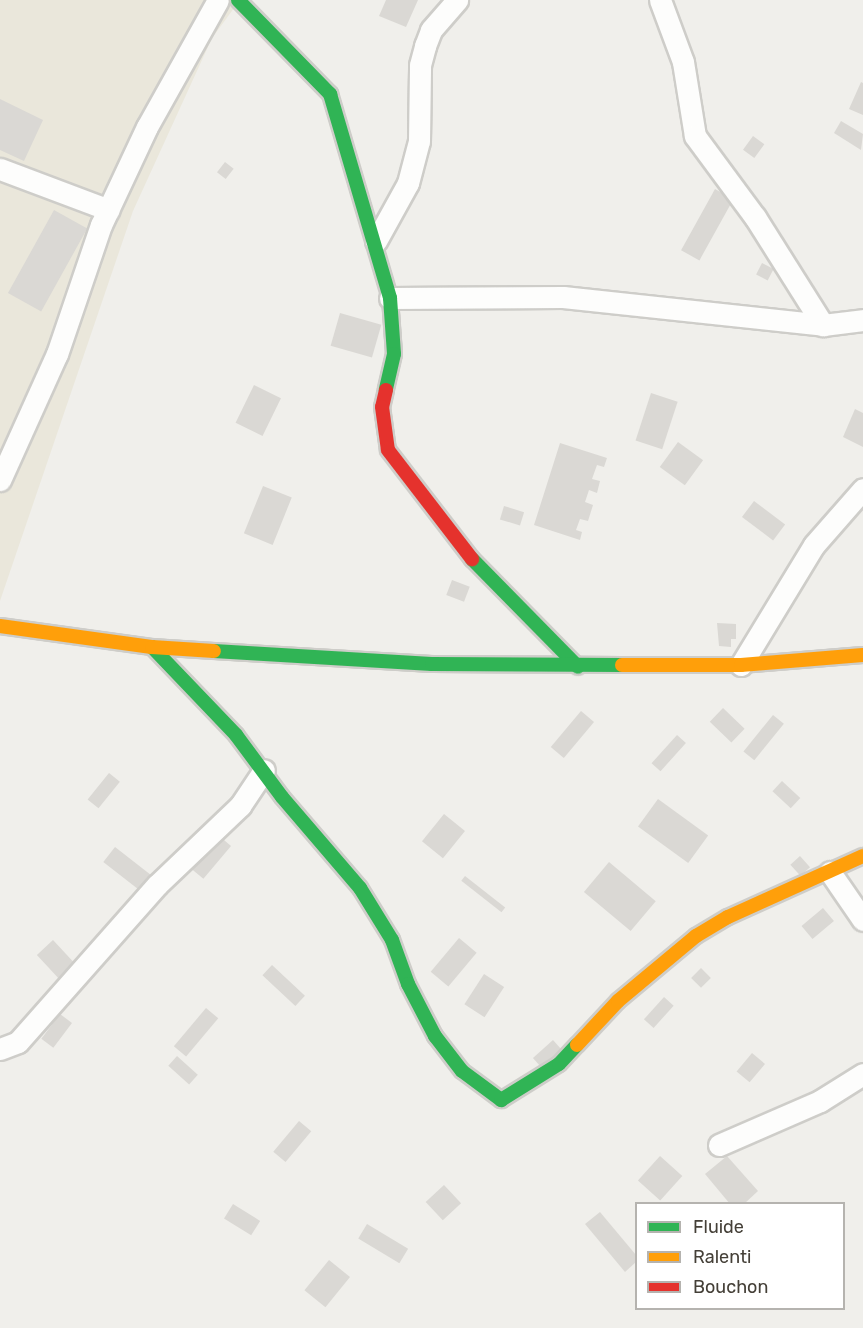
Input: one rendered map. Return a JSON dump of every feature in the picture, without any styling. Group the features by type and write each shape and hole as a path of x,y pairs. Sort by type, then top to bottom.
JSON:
{"street":[{"path":"0,480 57,354 109,210 147,127 218,0"},
{"path":"238,0 330,94 376,240 390,298 393,354 382,406 382,432 388,450 462,549 578,667"},
{"path":"376,240 408,183 419,141 420,65 425,46 431,30 457,0"},
{"path":"660,0 683,62 695,136 755,217 824,325"},
{"path":"0,169 109,210"},
{"path":"390,298 563,297 824,325 863,320"},
{"path":"741,665 807,554 863,489"},
{"path":"0,626 152,647 432,664 578,667 741,665 863,655"},
{"path":"152,647 236,735 369,901 392,940 408,984 435,1036 462,1071 495,1099 501,1100 559,1064 618,1001 696,936 728,917 863,856"},
{"path":"0,1049 18,1042 158,885 240,806 264,770"},
{"path":"830,872 863,921"},
{"path":"719,1145 820,1101 863,1074"}],"shaded area":[{"path":"0,0 240,0 212,38 133,211 0,601"}],"building":[{"path":"386,0 418,0 406,27 379,16"},
{"path":"861,82 863,83 863,115 849,109"},
{"path":"0,99 43,120 24,161 0,150"},
{"path":"841,121 863,134 861,150 834,133"},
{"path":"753,136 764,144 754,158 743,150"},
{"path":"225,162 234,169 226,179 217,172"},
{"path":"715,189 733,199 699,260 681,250"},
{"path":"54,210 87,228 41,312 8,293"},
{"path":"762,263 774,269 768,280 756,275"},
{"path":"340,313 381,325 372,358 331,346"},
{"path":"254,385 281,398 263,436 236,423"},
{"path":"651,393 678,402 662,449 636,441"},
{"path":"855,409 863,413 863,447 843,437"},
{"path":"678,442 703,460 685,485 660,467"},
{"path":"560,443 607,458 604,467 597,465 592,479 600,481 597,493 589,490 585,502 593,505 588,521 580,519 576,530 582,532 580,540 534,525"},
{"path":"263,486 292,498 273,545 244,533"},
{"path":"754,501 785,524 773,540 742,517"},
{"path":"504,506 524,512 520,526 500,519"},
{"path":"452,580 470,587 464,602 446,595"},
{"path":"717,623 736,624 736,639 731,639 731,647 719,646"},
{"path":"723,708 745,729 731,743 710,722"},
{"path":"581,711 594,722 564,758 551,747"},
{"path":"773,715 784,724 754,760 743,752"},
{"path":"677,735 686,743 660,771 652,763"},
{"path":"109,773 120,782 98,808 88,799"},
{"path":"782,781 800,798 791,808 772,791"},
{"path":"658,799 708,835 688,863 638,827"},
{"path":"444,814 465,831 443,858 422,841"},
{"path":"218,835 231,846 203,879 190,868"},
{"path":"115,847 151,875 140,890 103,862"},
{"path":"800,856 810,867 800,876 790,865"},
{"path":"609,862 656,901 631,931 584,892"},
{"path":"465,876 505,907 501,912 461,881"},
{"path":"823,908 834,921 812,939 802,926"},
{"path":"459,938 477,953 448,986 431,972"},
{"path":"53,940 76,964 59,979 37,955"},
{"path":"272,965 305,996 295,1006 262,975"},
{"path":"701,968 711,978 701,988 691,978"},
{"path":"484,974 504,987 485,1017 464,1004"},
{"path":"664,997 674,1006 654,1028 644,1019"},
{"path":"206,1008 218,1018 186,1057 174,1046"},
{"path":"60,1014 72,1023 53,1048 41,1039"},
{"path":"553,1040 562,1050 542,1068 533,1058"},
{"path":"752,1053 765,1064 750,1082 737,1071"},
{"path":"177,1056 198,1075 189,1084 168,1066"},
{"path":"299,1121 311,1131 286,1162 273,1152"},
{"path":"660,1156 682,1176 660,1201 638,1181"},
{"path":"727,1156 758,1191 746,1202 728,1202 705,1174"},
{"path":"444,1185 461,1203 443,1220 426,1202"},
{"path":"233,1204 260,1221 251,1235 224,1218"},
{"path":"600,1212 635,1254 635,1263 625,1272 585,1224"},
{"path":"367,1224 408,1249 399,1263 358,1239"},
{"path":"329,1260 350,1277 325,1307 304,1290"}],"traffic: fast":[{"path":"238,0 330,94 390,298 394,354 386,390"},
{"path":"472,559 578,667"},
{"path":"152,647 236,735 282,797 360,888 392,940 408,984 435,1036 462,1071 501,1100 559,1064 577,1045"},
{"path":"214,651 432,664 622,665"}],"traffic: slow":[{"path":"0,626 152,647 214,651"},
{"path":"622,665 741,665 863,655"},
{"path":"577,1045 618,1001 696,936 728,917 863,856"}],"traffic: jam":[{"path":"386,390 382,407 388,450 472,559"}]}
